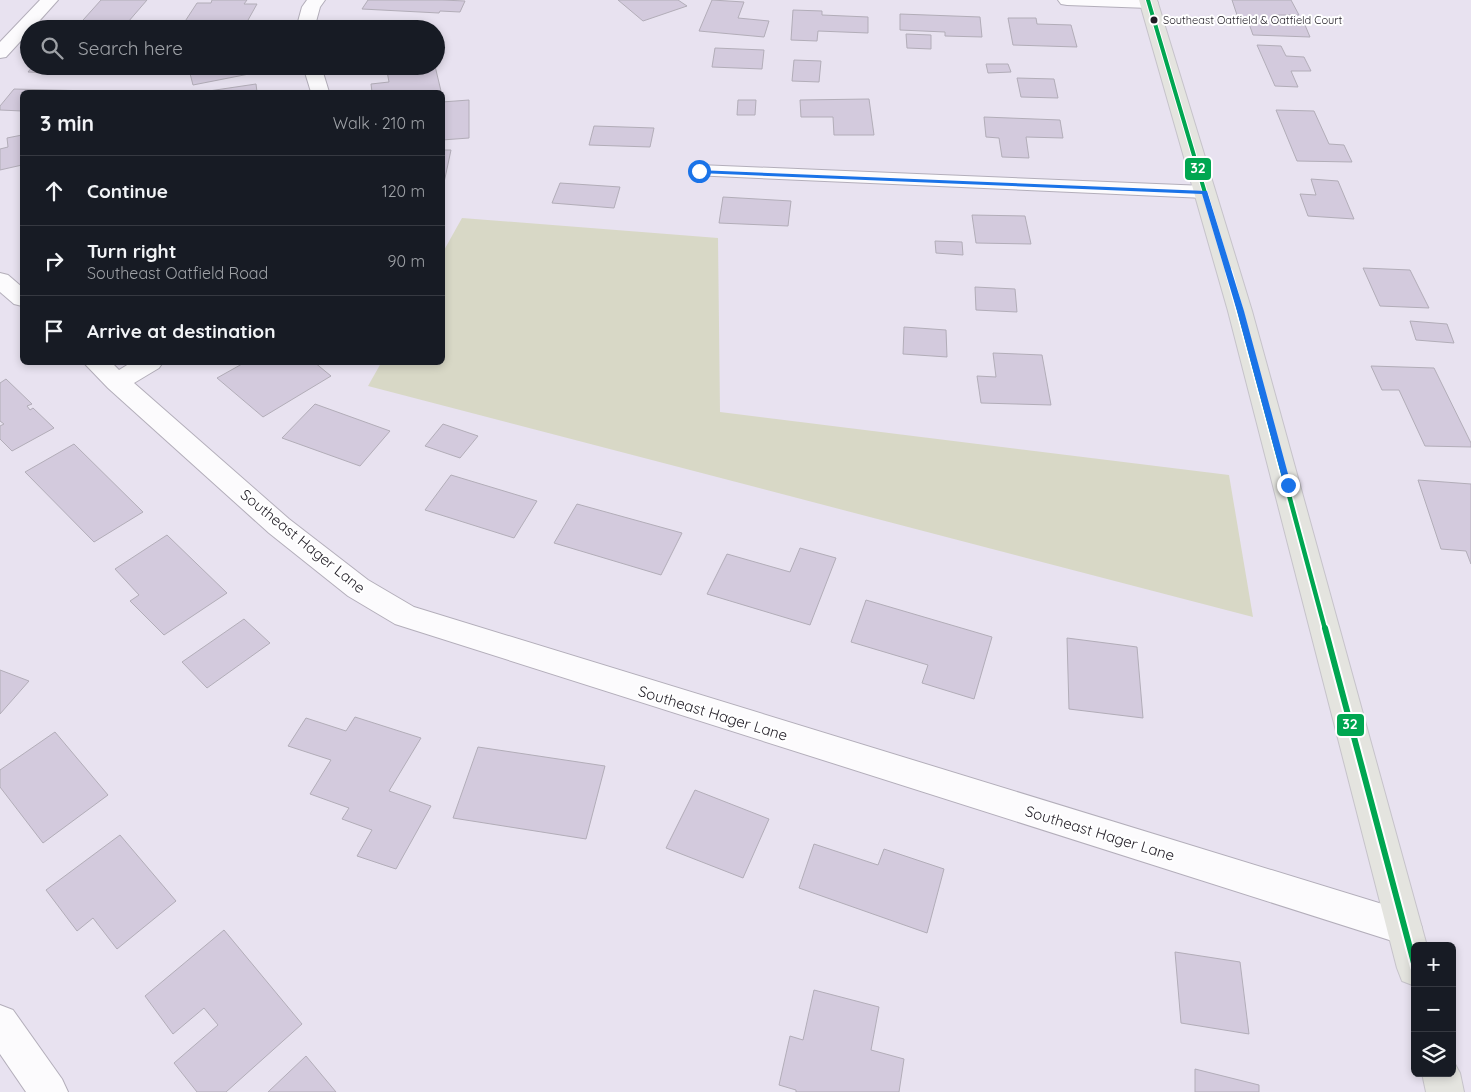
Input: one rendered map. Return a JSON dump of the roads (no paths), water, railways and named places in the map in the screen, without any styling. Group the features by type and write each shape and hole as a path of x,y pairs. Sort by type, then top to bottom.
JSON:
{"main road":[{"path":"1148,2 1245,329 1411,952"},
{"path":"1442,1077 1445,1092"}],"street":[{"path":"31,20 49,0"},
{"path":"308,20 311,8 316,0"},
{"path":"1068,0 1148,2"},
{"path":"0,53 20,31"},
{"path":"315,75 319,90"},
{"path":"699,171 1205,192"},
{"path":"0,280 20,297"},
{"name":"Southeast Hager Lane","path":"98,365 279,526 358,588 405,616 1405,928"},
{"path":"117,382 146,365"},
{"path":"0,1023 50,1092"}],"place":[{"name":"Southeast Oatfield & Oatfield Court","path":"1154,20"}]}
